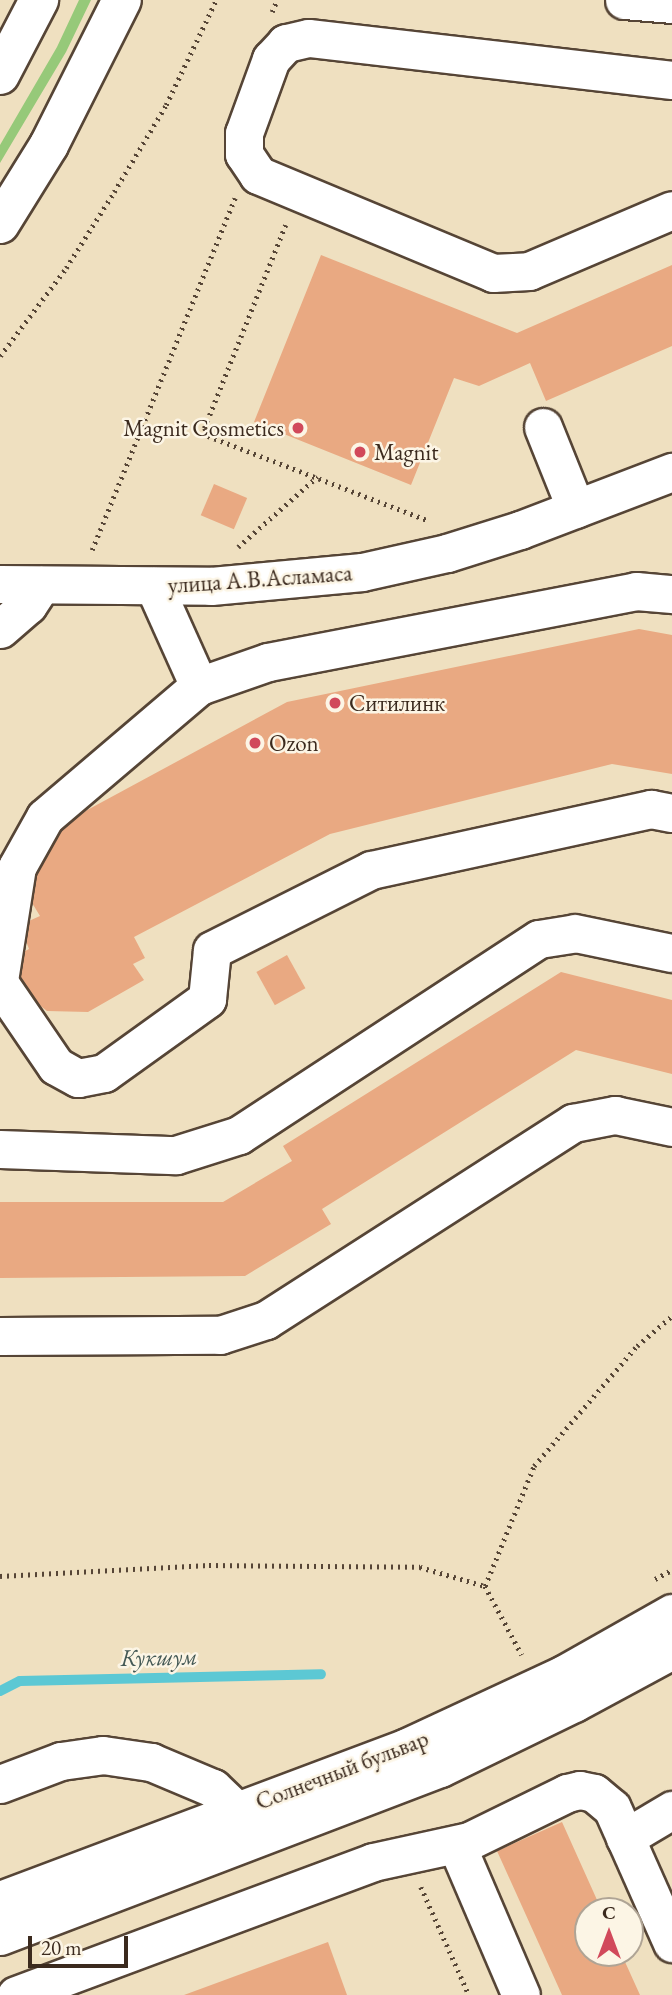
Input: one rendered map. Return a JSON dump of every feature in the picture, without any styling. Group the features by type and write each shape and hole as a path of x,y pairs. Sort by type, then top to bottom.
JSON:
{"main road":[{"path":"0,75 39,0"},
{"path":"0,224 49,145 122,0"}],"street":[{"path":"624,0 672,4"},
{"path":"672,80 307,38 286,43 271,59 244,133 244,154 258,175 493,273 529,271 672,210"},
{"path":"543,427 576,509"},
{"name":"улица А.В.Асламаса","path":"0,584 154,586 286,582 362,572 447,553 576,509 672,472"},
{"path":"0,629 28,605 41,585"},
{"path":"154,586 199,686"},
{"path":"0,974 17,867 45,817 199,686 268,662 309,654 636,591 672,594"},
{"path":"0,984 56,1066 78,1078 104,1073 207,999 212,950 371,870 651,809 672,813"},
{"path":"0,1149 176,1155 239,1135 539,939 575,933 672,953"},
{"path":"0,1336 220,1335 267,1320 573,1123 615,1115 672,1128"},
{"name":"Солнечный бульвар","path":"0,1936 244,1826 564,1674 672,1613"},
{"name":"Солнечный бульвар","path":"0,1900 440,1768 574,1703 672,1650"},
{"path":"0,1784 61,1760 103,1755 151,1762 213,1788 244,1826"},
{"path":"39,1991 373,1862 457,1846 567,1793 580,1790 604,1798 672,1943"},
{"path":"625,1838 672,1810"},
{"path":"457,1846 521,1995"}],"path":[{"path":"0,356 66,268 114,192 166,105 216,0"},
{"path":"89,558 238,189 258,175"},
{"path":"300,192 205,428 208,436 439,525"},
{"path":"237,548 317,478"},
{"path":"485,1586 534,1466 637,1346 672,1316"},
{"path":"0,1576 209,1565 420,1567 485,1586 523,1656"},
{"path":"407,1854 469,1995"}],"green space":[{"path":"79,0 91,0 66,52 0,163 0,145 57,47"}],"building":[{"path":"321,255 517,333 672,265 672,346 546,401 530,363 479,386 454,378 411,485 254,422"},
{"path":"214,484 247,498 234,529 201,515"},
{"path":"639,629 672,635 672,774 612,764 330,834 134,937 145,958 133,964 144,980 88,1012 47,1011 23,992 10,959 29,949 20,925 40,916 23,888 54,828 287,702"},
{"path":"287,955 305,988 275,1005 256,972"},
{"path":"561,972 672,1000 672,1074 576,1050 322,1209 331,1224 245,1276 0,1278 0,1202 223,1202 292,1161 283,1146"},
{"path":"562,1822 596,1897 574,1897 574,1967 627,1967 640,1995 562,1995 497,1851"},
{"path":"328,1942 347,1995 184,1995"}],"waterway":[{"name":"Кукшум","path":"0,1691 20,1681 321,1674"}],"place":[{"name":"Magnit Cosmetics","path":"298,428"},
{"name":"Magnit","path":"360,452"},
{"name":"Ситилинк","path":"335,703"},
{"name":"Ozon","path":"255,743"}]}
